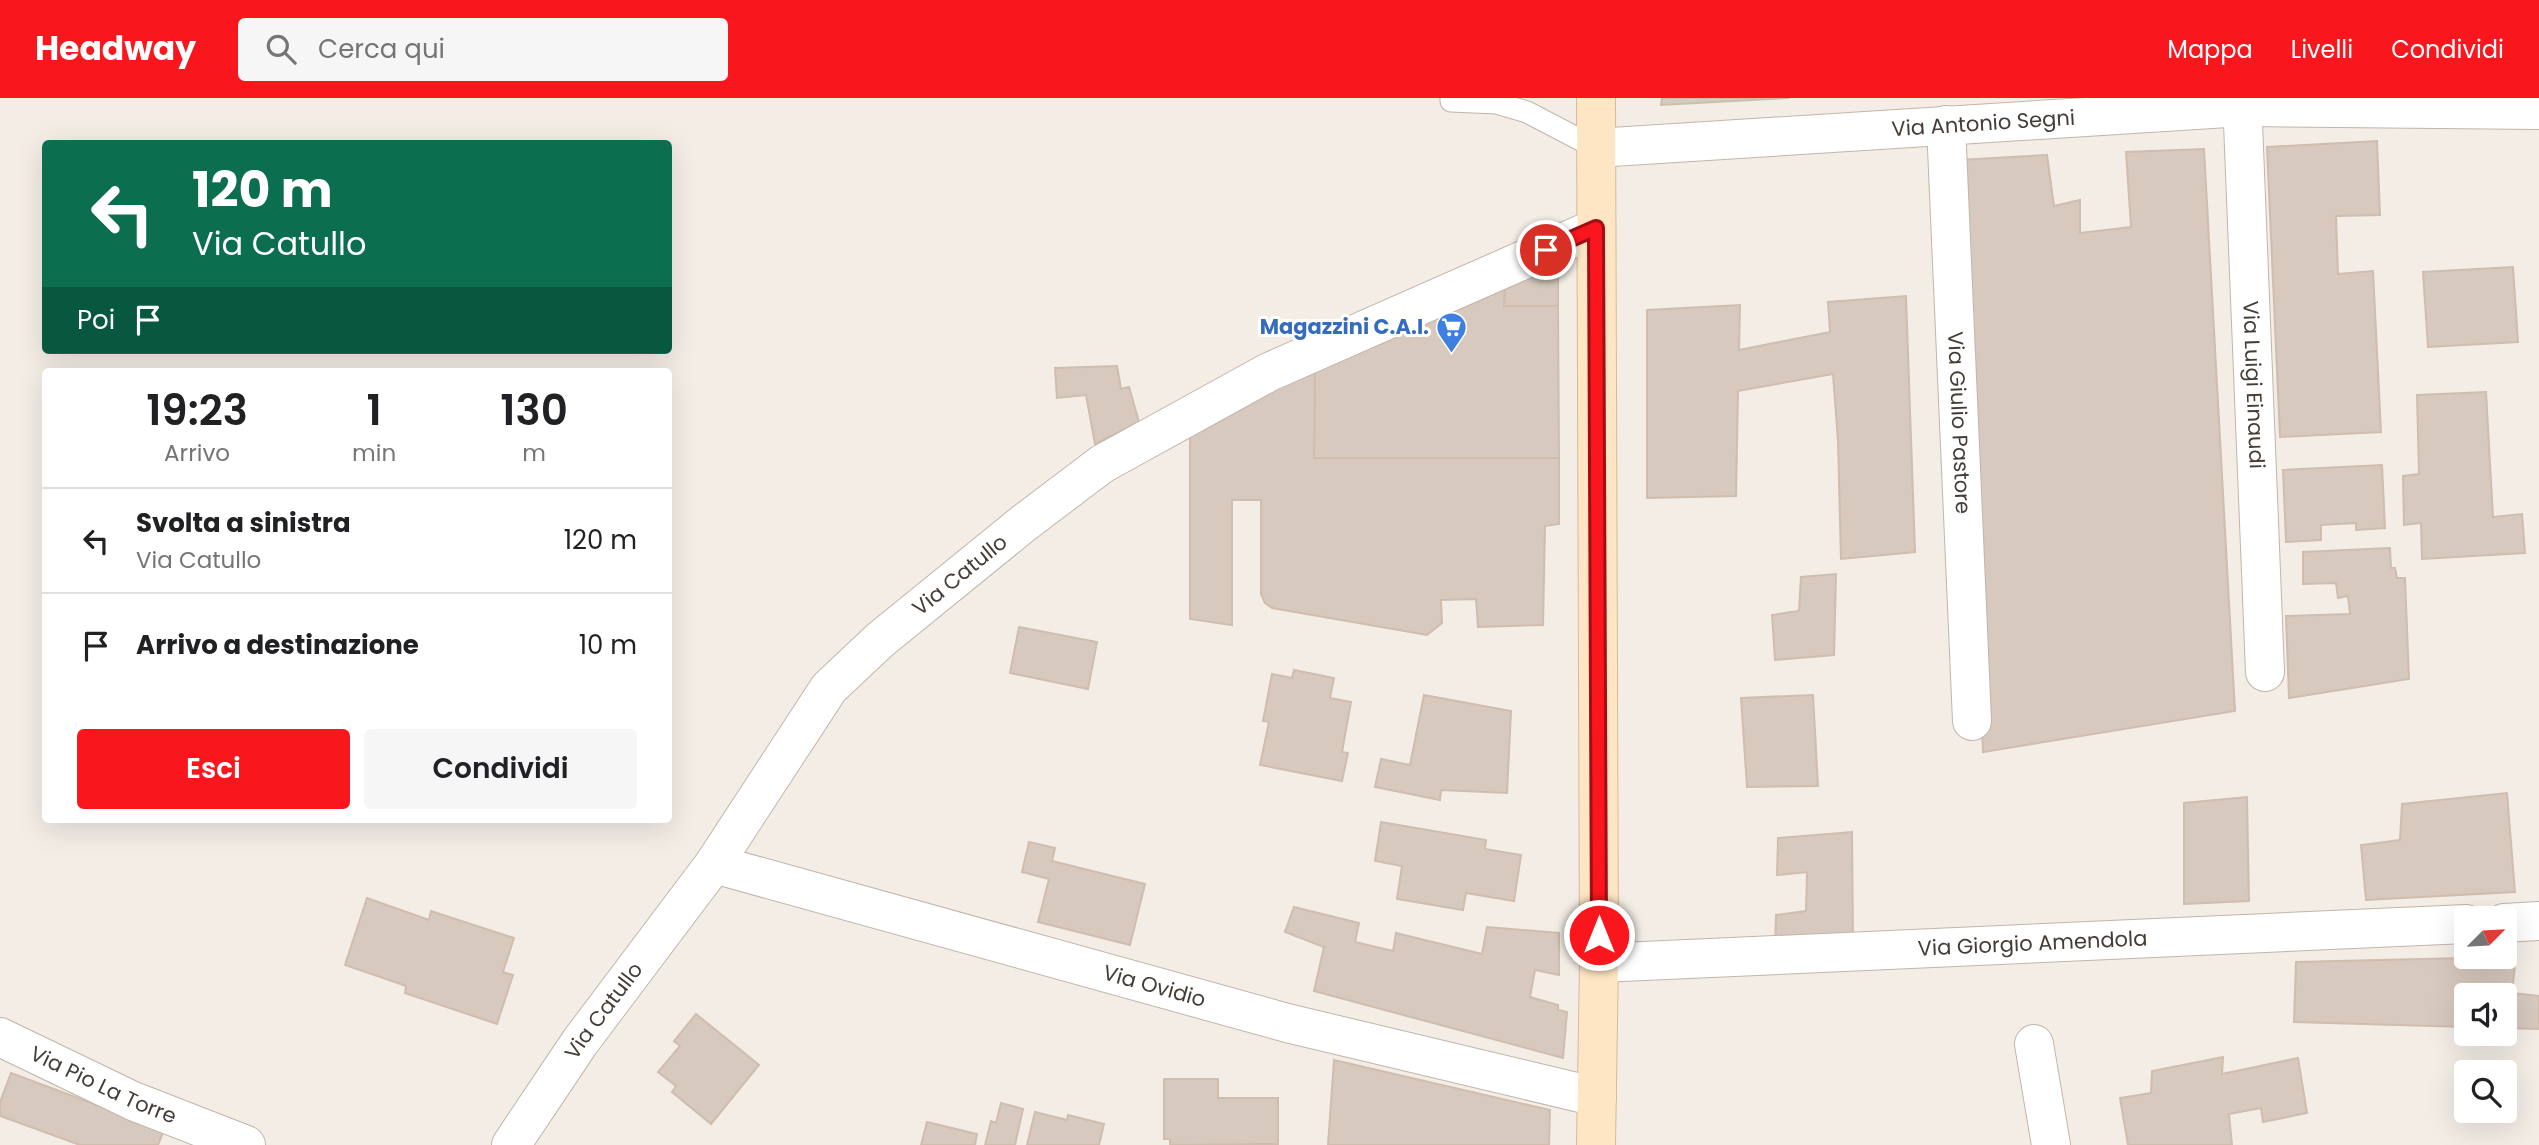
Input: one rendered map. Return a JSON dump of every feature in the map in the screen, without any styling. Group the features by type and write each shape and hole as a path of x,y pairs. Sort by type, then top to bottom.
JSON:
{"main road":[{"path":"1596,98 1599,962 1596,1145"}],"street":[{"name":"Via Antonio Segni","path":"1596,148 2242,103 2539,110"},
{"name":"Via Luigi Einaudi","path":"2242,103 2265,671"},
{"name":"Via Giulio Pastore","path":"1946,125 1972,720"},
{"name":"Via Catullo","path":"511,1145 580,1042 714,864 830,688 890,632 1024,523 1102,464 1269,372 1596,228"},
{"name":"Via Ovidio","path":"714,864 1287,1023 1597,1097"},
{"path":"2517,922 2539,921"},
{"name":"Via Giorgio Amendola","path":"1599,962 2454,925"},
{"name":"Via Pio La Torre","path":"0,1037 133,1101 246,1145"},
{"path":"2034,1044 2051,1145"}],"lane":[{"path":"1451,98 1451,101 1496,100 1527,105 1596,148"}],"building":[{"path":"1662,98 1789,98 1661,105"},
{"path":"2377,141 2380,215 2336,216 2338,274 2373,271 2381,432 2280,437 2267,147"},
{"path":"2204,149 2235,711 1983,752 1959,160 2047,155 2054,206 2080,200 2080,233 2131,227 2126,152"},
{"path":"1558,265 1558,306 1504,306 1505,281"},
{"path":"2513,267 2518,342 2428,347 2423,272"},
{"name":"Magazzini C.A.I.","path":"1505,281 1504,306 1558,306 1559,458 1314,458 1315,369"},
{"path":"1906,296 1915,552 1841,559 1838,441 1833,374 1738,391 1736,496 1647,498 1647,310 1740,305 1739,350 1830,332 1828,302"},
{"path":"1117,366 1121,389 1129,387 1139,422 1095,444 1086,395 1057,398 1055,368"},
{"path":"1315,369 1314,458 1559,458 1559,524 1545,526 1543,625 1478,627 1476,599 1441,600 1442,623 1427,635 1272,608 1265,603 1261,594 1261,500 1232,500 1232,625 1190,619 1190,429"},
{"path":"2486,392 2493,517 2522,514 2525,553 2422,559 2421,523 2404,525 2403,476 2419,474 2417,395"},
{"path":"2382,465 2385,528 2356,530 2356,523 2321,525 2321,540 2286,542 2283,470"},
{"path":"2390,548 2391,568 2395,568 2397,578 2405,578 2409,679 2289,698 2286,616 2350,614 2348,596 2338,598 2336,583 2303,584 2303,552"},
{"path":"1836,574 1834,655 1775,660 1772,615 1799,611 1801,577"},
{"path":"1019,627 1097,642 1088,689 1010,673"},
{"path":"1294,670 1334,678 1330,698 1351,702 1342,752 1348,753 1342,781 1260,765 1269,722 1263,721 1272,674 1292,678"},
{"path":"1424,695 1511,711 1507,793 1441,790 1440,800 1375,787 1381,759 1410,765"},
{"path":"1813,695 1818,786 1747,787 1741,698"},
{"path":"2507,793 2515,892 2366,900 2361,845 2400,840 2402,804"},
{"path":"2247,797 2249,901 2184,904 2184,803"},
{"path":"1381,822 1486,840 1485,849 1521,855 1514,901 1466,893 1463,910 1397,899 1402,866 1375,861"},
{"path":"1852,832 1853,943 1775,946 1776,915 1806,911 1807,872 1777,875 1778,838"},
{"path":"1029,842 1055,848 1052,861 1145,884 1130,945 1038,922 1049,879 1022,872"},
{"path":"367,898 429,920 431,911 514,938 503,972 513,975 497,1024 405,993 406,986 345,965"},
{"path":"1294,907 1359,923 1355,942 1393,951 1396,933 1482,954 1487,927 1559,933 1559,975 1535,970 1530,997 1558,1005 1558,1010 1567,1012 1563,1058 1314,991 1324,947 1285,932"},
{"path":"2454,958 2454,970 2514,970 2513,983 2454,983 2454,1027 2294,1022 2296,962"},
{"path":"2517,994 2539,996 2539,1029 2517,1028"},
{"path":"696,1014 759,1065 711,1124 672,1092 676,1086 658,1072 680,1046 674,1041"},
{"path":"2223,1057 2222,1074 2298,1058 2307,1113 2263,1122 2261,1108 2229,1114 2232,1145 2128,1145 2120,1098 2151,1093 2152,1071"},
{"path":"1334,1060 1550,1110 1549,1145 1328,1145"},
{"path":"11,1073 164,1130 158,1145 80,1145 0,1116 0,1102"},
{"path":"1164,1079 1218,1079 1218,1098 1278,1098 1278,1144 1170,1145 1170,1139 1164,1139"},
{"path":"1001,1103 1023,1109 1015,1145 985,1145 991,1121 996,1123"},
{"path":"1035,1112 1067,1120 1068,1115 1104,1124 1099,1145 1027,1145"},
{"path":"927,1122 977,1134 975,1145 921,1145"}],"place":[{"name":"Magazzini C.A.I.","path":"1452,354"}],"route":[{"path":"1546,250 1596,228 1599,935"}]}
